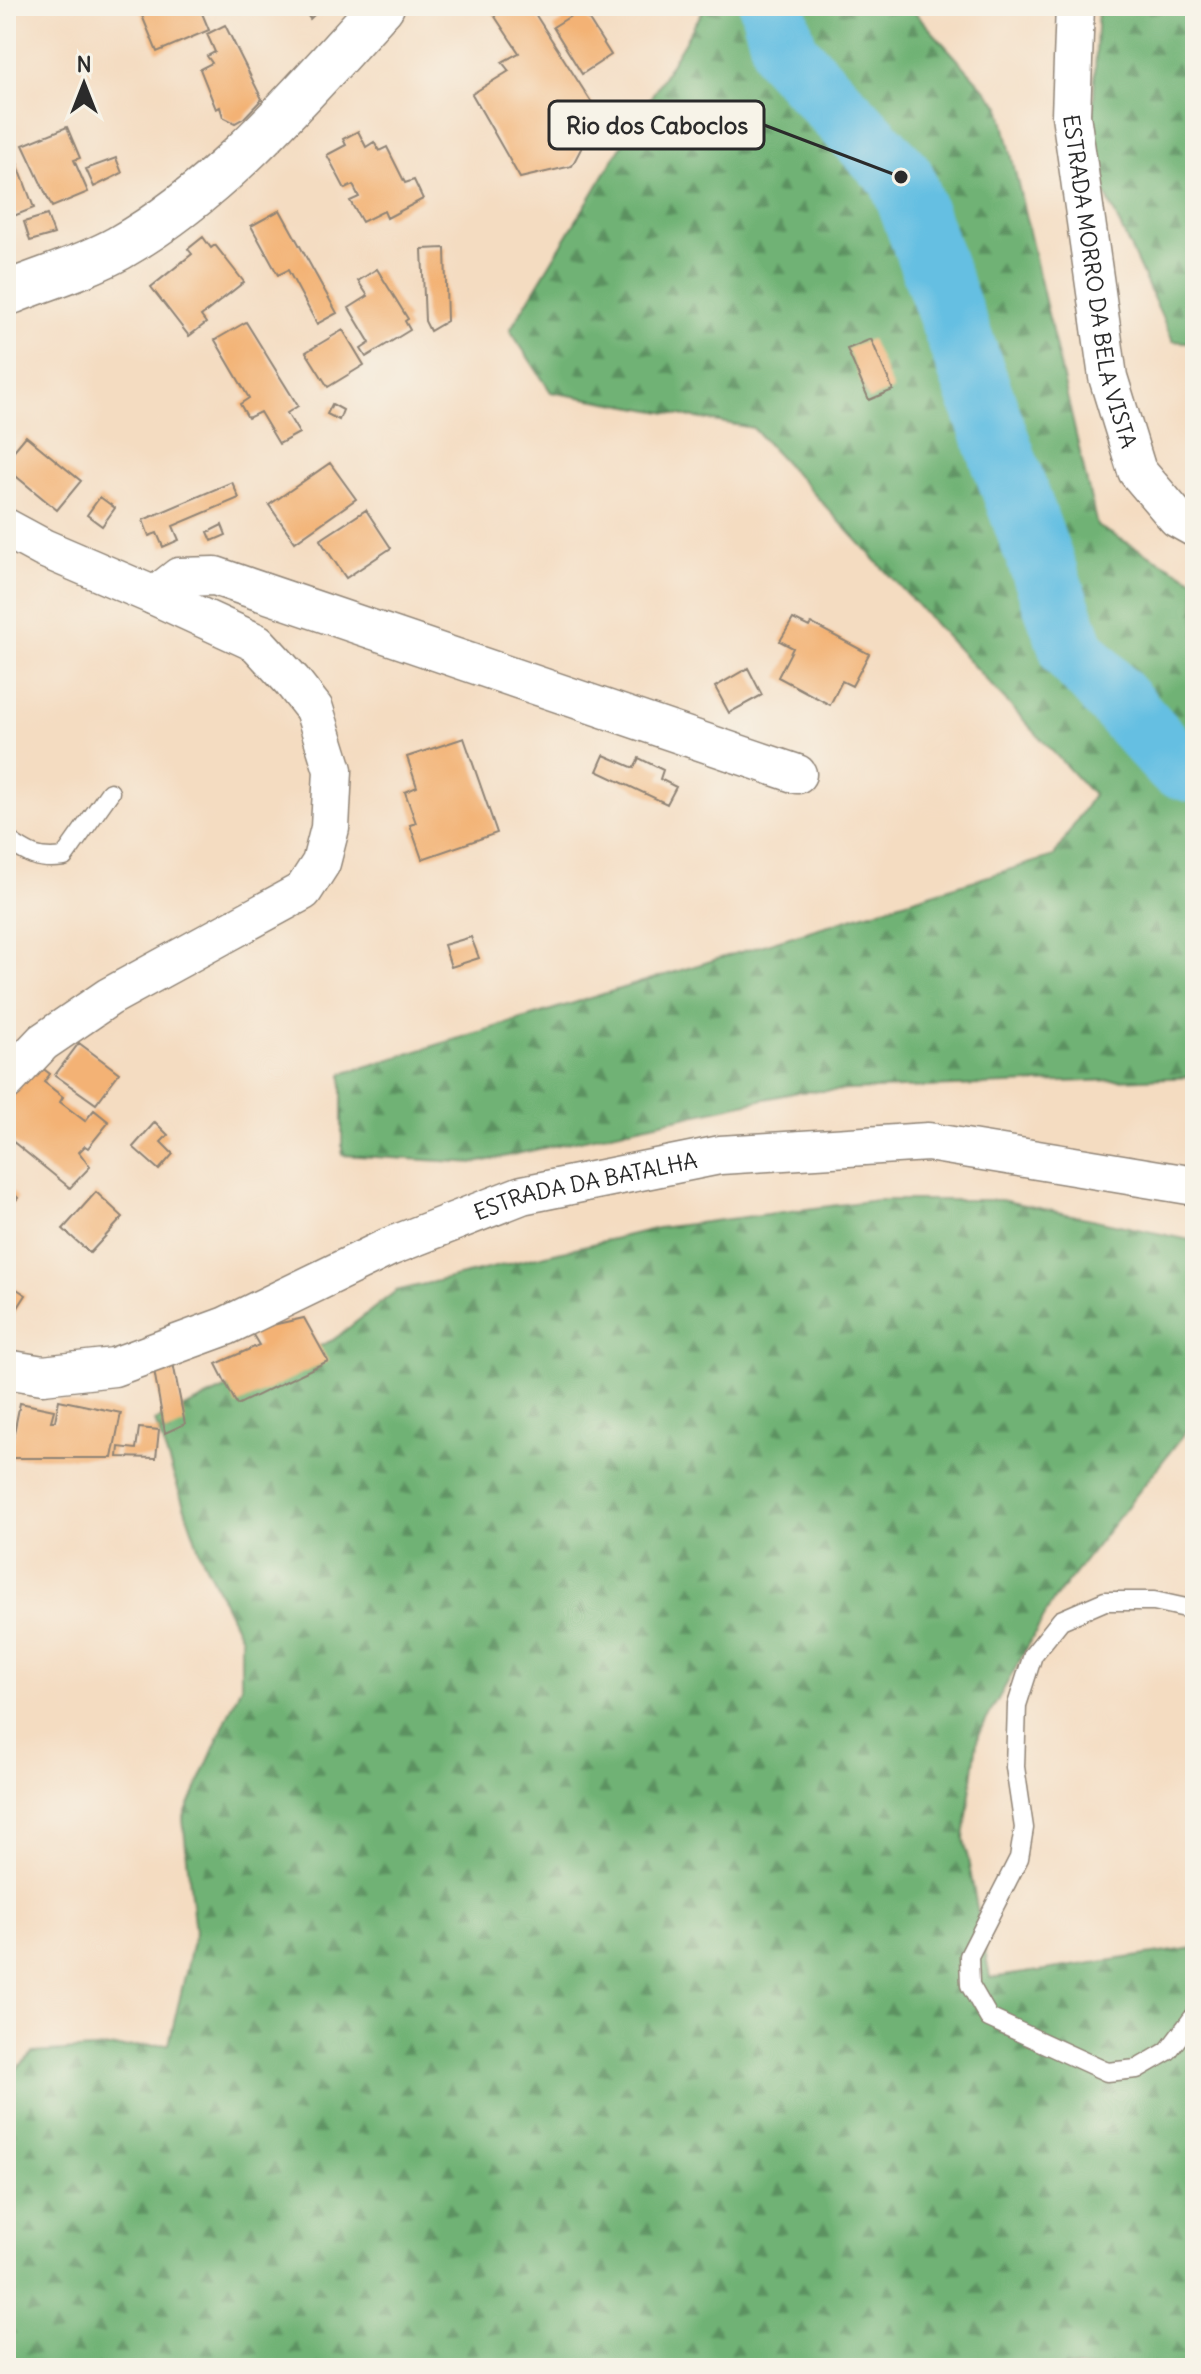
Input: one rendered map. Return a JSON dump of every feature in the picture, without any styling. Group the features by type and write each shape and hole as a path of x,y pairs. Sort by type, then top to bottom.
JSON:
{"street":[{"path":"6,294 117,249 203,190 279,117 382,6"},
{"name":"ESTRADA MORRO DA BELA VISTA","path":"1075,6 1071,115 1108,377 1137,471 1177,518 1195,528"},
{"path":"6,528 43,548 257,643 314,709 333,770 330,828 321,863 303,891 109,997 43,1042 6,1081"},
{"path":"155,596 179,577 215,576 797,774"},
{"name":"ESTRADA DA BATALHA","path":"6,1369 43,1375 114,1367 226,1326 389,1247 522,1195 720,1155 928,1142 1195,1186"}],"lane":[{"path":"6,839 29,855 45,860 64,857 110,792"},
{"path":"1195,1610 1154,1601 1105,1601 1061,1620 1033,1655 1017,1705 1015,1767 1024,1828 1019,1858 969,1956 970,1985 989,2018 1107,2072 1137,2069 1168,2051 1195,2015"}],"green space":[{"path":"706,6 911,8 1000,106 1097,526 1195,580 1195,1077 797,1092 476,1163 342,1155 342,1074 1054,856 1093,795 753,428 551,392 510,330"},
{"path":"1098,6 1195,6 1195,343 1173,341 1091,162"},
{"path":"877,1200 1001,1200 1195,1241 1195,1420 1053,1601 978,1735 964,1838 990,1978 1195,1948 1195,2368 6,2368 6,2079 33,2053 169,2044 195,1933 183,1819 241,1686 241,1638 201,1555 155,1421 333,1340 396,1291 658,1228"}],"building":[{"path":"138,6 199,6 209,30 157,52"},
{"path":"301,6 323,6 310,19"},
{"path":"488,6 530,6 599,114 572,166 520,178 472,94 509,71 502,62 519,53"},
{"path":"582,9 611,55 582,74 553,27"},
{"path":"225,25 262,99 235,123 223,117 220,107 216,109 200,69 212,63 207,56 215,52 207,34"},
{"path":"67,127 80,158 74,160 88,192 52,207 23,145"},
{"path":"358,131 366,147 374,142 379,151 387,147 405,183 414,180 423,199 387,218 384,211 362,222 350,201 359,197 353,185 345,189 327,155 346,145 343,139"},
{"path":"14,155 34,208 6,219 6,157"},
{"path":"116,158 122,173 94,187 86,169"},
{"path":"280,210 337,313 317,324 288,270 278,275 251,226"},
{"path":"47,215 54,234 30,241 24,222"},
{"path":"203,237 211,248 215,245 244,282 201,316 206,323 189,336 151,287 192,254 188,249"},
{"path":"445,248 447,321 430,331 425,321 422,249"},
{"path":"377,269 408,319 405,321 410,330 366,357 361,349 370,343 349,308 368,296 358,281"},
{"path":"246,322 298,406 287,413 299,433 279,444 260,412 248,418 240,404 249,398 215,340"},
{"path":"343,330 364,365 328,387 306,352"},
{"path":"871,339 893,390 869,400 847,349"},
{"path":"332,404 343,410 339,420 327,414"},
{"path":"26,436 81,481 57,510 6,468 6,460"},
{"path":"330,463 356,499 295,542 269,505"},
{"path":"232,482 239,498 173,526 179,540 163,547 157,533 149,536 143,520"},
{"path":"100,497 115,508 102,526 87,515"},
{"path":"366,510 391,548 346,578 320,540"},
{"path":"222,525 226,535 212,541 208,532"},
{"path":"793,619 809,627 811,623 869,654 852,686 842,681 830,705 778,677 793,648 780,641"},
{"path":"748,668 762,695 729,713 715,687"},
{"path":"464,738 497,833 422,859 410,825 416,823 405,792 417,787 407,757"},
{"path":"604,755 634,768 639,758 663,770 660,779 676,787 667,804 597,771"},
{"path":"471,937 479,958 451,967 444,945"},
{"path":"79,1043 119,1073 96,1104 55,1075"},
{"path":"41,1067 50,1074 44,1082 63,1097 60,1102 85,1121 94,1110 109,1122 88,1148 85,1146 79,1152 90,1167 70,1188 6,1136 6,1096"},
{"path":"155,1122 168,1135 161,1142 173,1154 159,1170 133,1147"},
{"path":"6,1184 18,1198 6,1210"},
{"path":"96,1192 123,1217 90,1253 63,1229"},
{"path":"6,1282 26,1295 6,1326"},
{"path":"304,1318 328,1361 237,1405 216,1364 259,1345 250,1330"},
{"path":"173,1363 185,1424 165,1433 154,1370"},
{"path":"59,1400 121,1413 112,1458 9,1458 20,1403 54,1410 51,1421 55,1421"},
{"path":"139,1428 159,1430 156,1458 118,1457 119,1447 136,1449"}],"waterway":[{"path":"772,6 786,54 901,177 1073,651 1176,765 1195,770"}],"place":[{"name":"Rio dos Caboclos","path":"901,177"}]}
